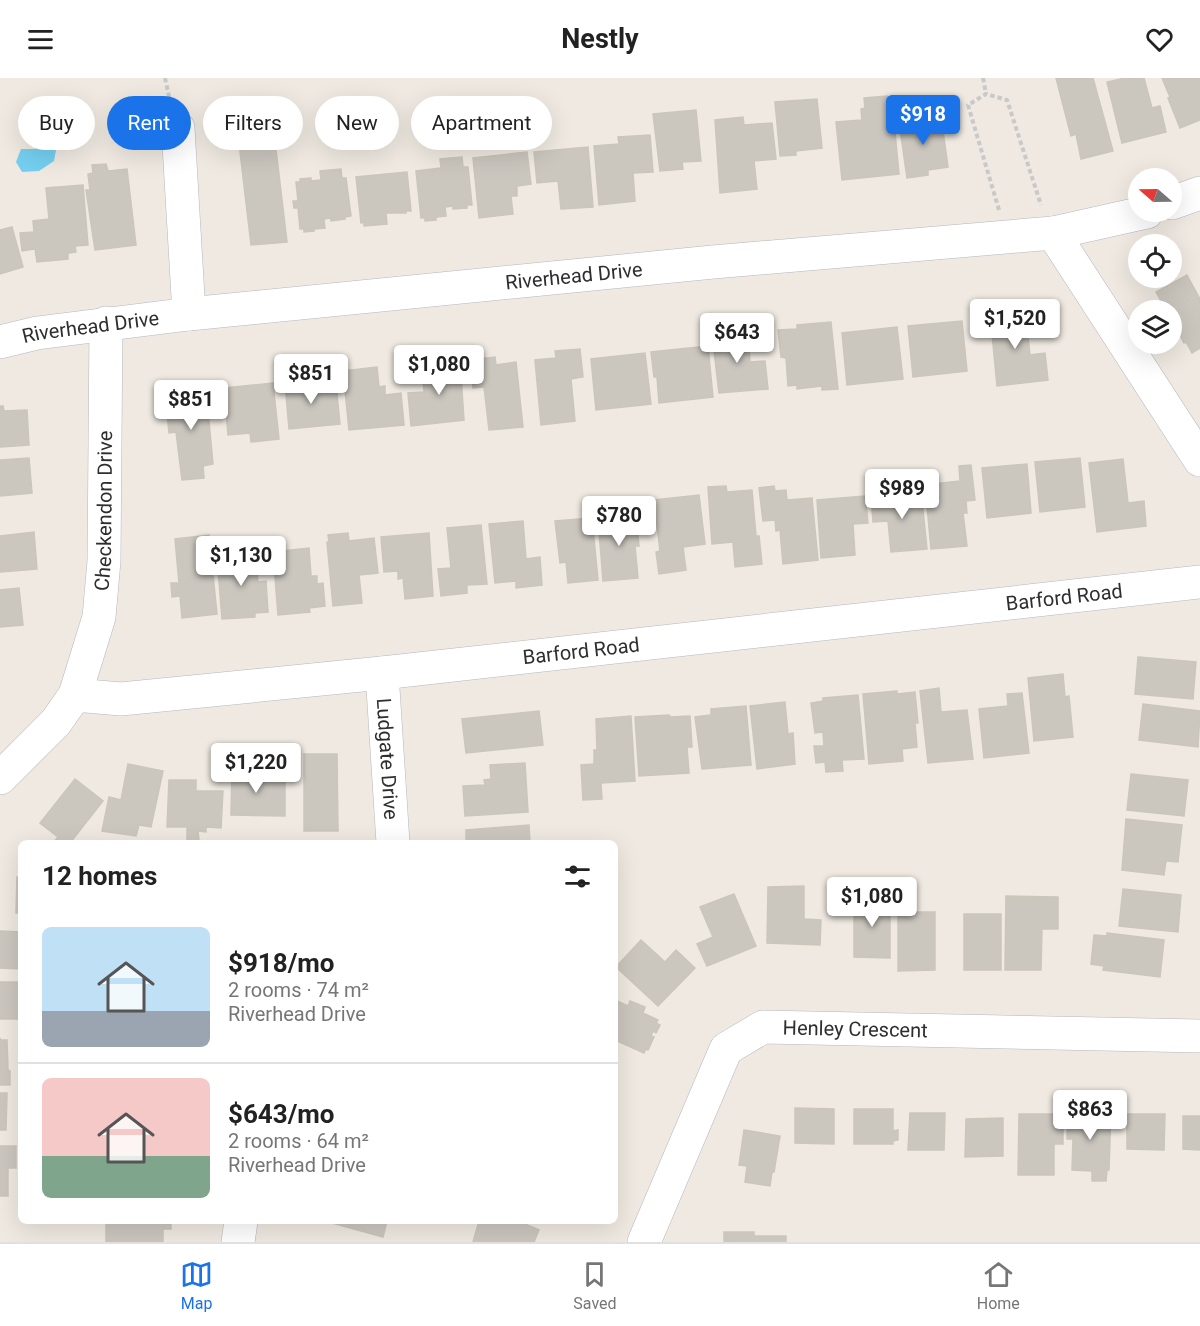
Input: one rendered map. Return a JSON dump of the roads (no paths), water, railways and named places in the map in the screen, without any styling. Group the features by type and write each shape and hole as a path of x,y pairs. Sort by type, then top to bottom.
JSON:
{"street":[{"path":"179,150 189,314"},
{"path":"1182,199 1200,193"},
{"name":"Riverhead Drive","path":"0,342 37,333 189,314 713,262 1050,233 1128,216"},
{"path":"1050,233 1200,460"},
{"name":"Checkendon Drive","path":"75,695 99,617 104,561 106,323"},
{"name":"Barford Road","path":"75,695 121,699 382,673 1200,582"},
{"name":"Ludgate Drive","path":"382,673 393,840"},
{"path":"0,778 57,722 75,695"},
{"name":"Henley Crescent","path":"644,1242 726,1049 763,1027 1200,1036"},
{"path":"238,1242 241,1224"}],"water":[{"path":"21,150 56,150 54,161 39,171 22,172 16,162"}]}
